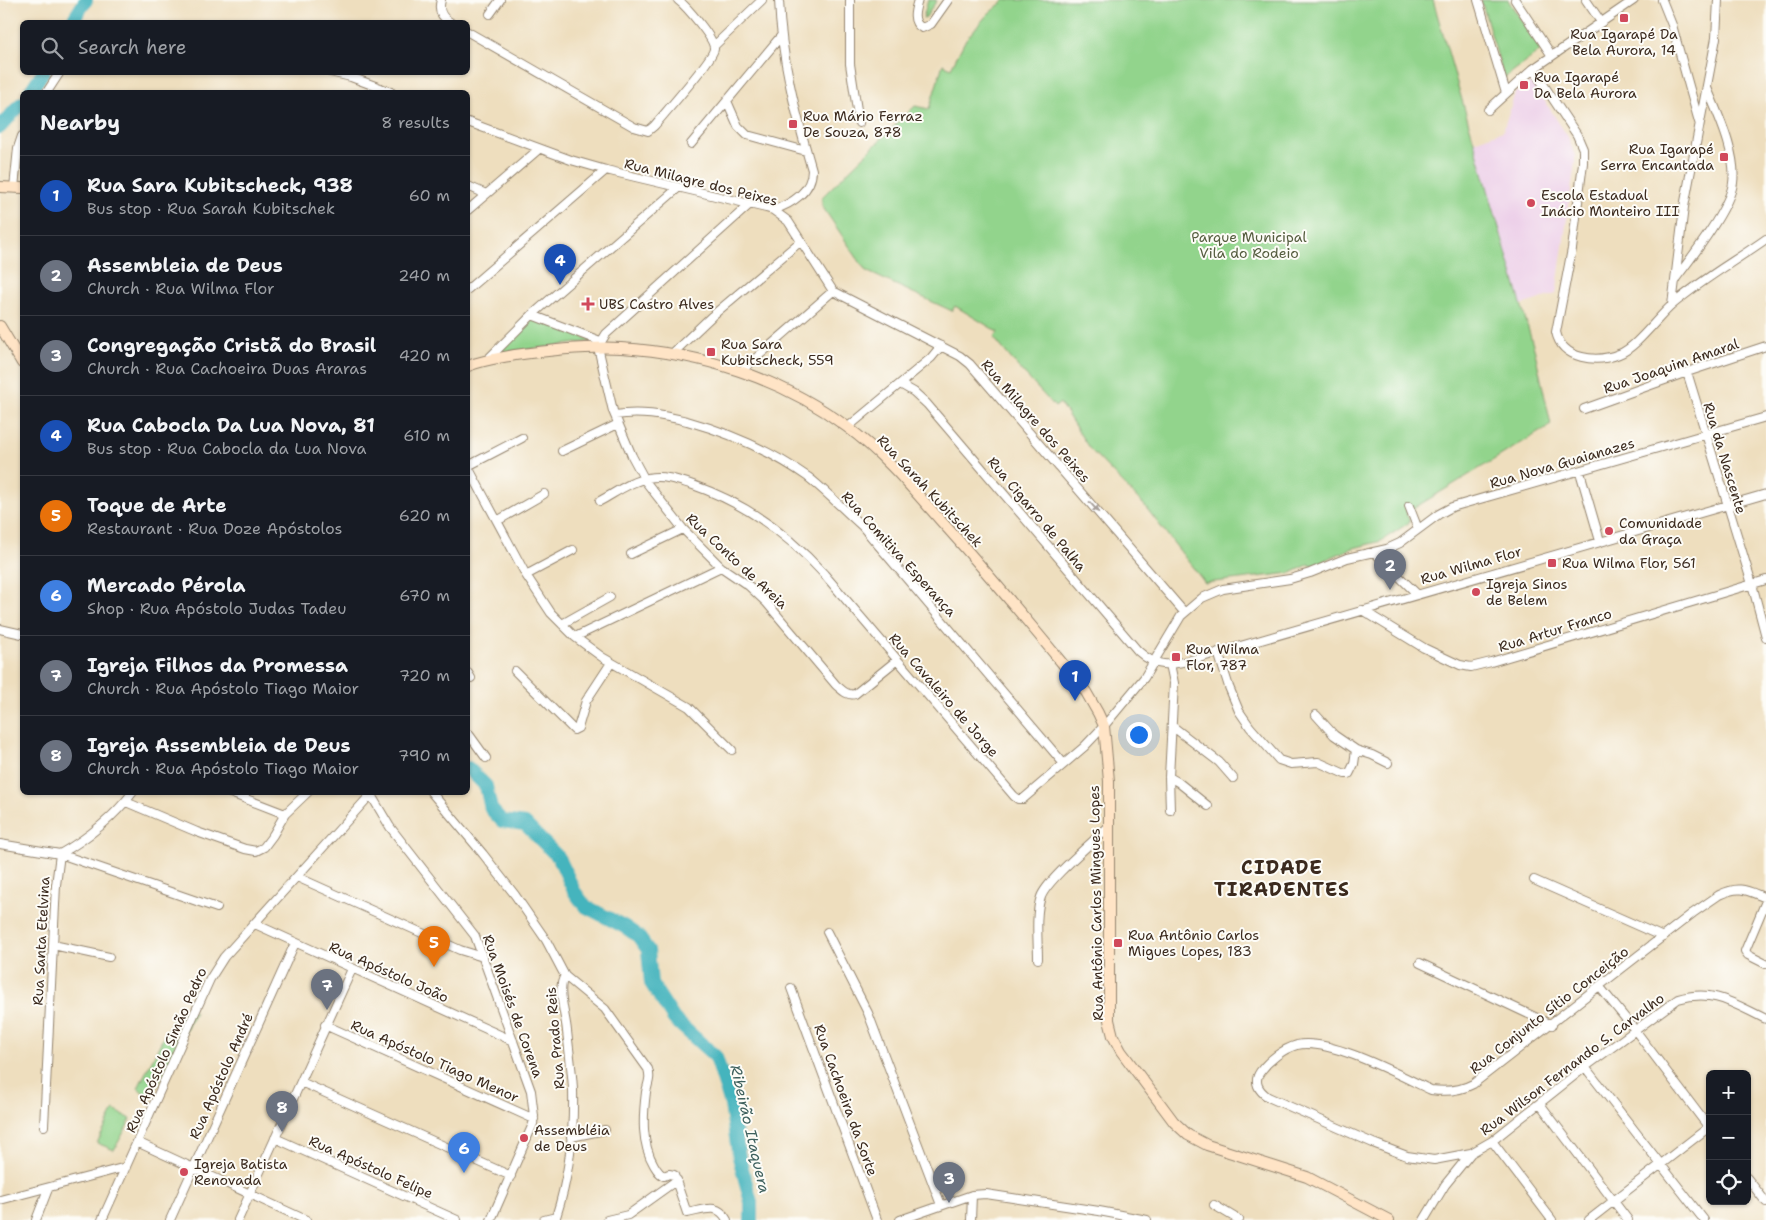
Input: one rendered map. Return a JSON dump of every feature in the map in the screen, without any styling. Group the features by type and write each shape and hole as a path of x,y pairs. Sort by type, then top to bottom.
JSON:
{"street":[{"path":"441,0 439,6 441,14 448,20"},
{"path":"490,14 500,0"},
{"path":"470,33 644,131 651,129 660,119 711,56 714,46 762,0"},
{"path":"774,210 809,187 812,178 812,170 806,151 781,36 779,0"},
{"path":"850,0 850,64 859,123"},
{"path":"918,0 914,20 919,27 925,28 931,24 948,0"},
{"path":"1478,0 1506,93"},
{"path":"1515,0 1552,56"},
{"path":"1586,0 1601,22"},
{"path":"1488,110 1534,69 1634,0"},
{"path":"1662,0 1672,24 1699,124"},
{"path":"1672,305 1684,207 1716,38 1718,0"},
{"path":"680,1 706,32 714,46"},
{"path":"690,144 781,36"},
{"path":"1534,69 1577,135 1582,149 1583,163 1572,249 1556,332 1564,348 1579,356 1595,360 1622,354 1672,305 1766,239"},
{"path":"48,90 58,75"},
{"path":"343,75 386,90"},
{"path":"1675,279 1699,248 1729,199 1733,185 1732,158 1721,122 1707,88"},
{"path":"727,101 738,126 747,135 806,151"},
{"name":"Rua Milagre dos Peixes","path":"470,123 539,149 606,170 774,210 788,221 833,291 966,360 1184,612"},
{"path":"0,187 18,188 18,148 20,142"},
{"path":"470,208 539,149"},
{"path":"470,287 606,170"},
{"path":"470,187 486,194"},
{"path":"487,360 532,315 678,188"},
{"path":"532,315 599,344 606,334 750,204"},
{"path":"673,354 712,316 801,241"},
{"path":"741,371 833,291"},
{"path":"0,326 20,360"},
{"name":"Rua Sarah Kubitschek","path":"470,365 487,360 599,344 702,360 741,371 786,390 848,427 886,461 968,551 1086,692 1104,726"},
{"name":"Rua Conto de Areia","path":"599,344 615,415 632,456 644,479 683,529 721,567 749,586 766,602 836,685 846,693 855,694 897,660"},
{"path":"848,427 931,358 941,346"},
{"name":"Rua Joaquim Amaral","path":"1584,408 1766,346"},
{"name":"Rua da Nascente","path":"1687,372 1726,505 1752,584 1766,637"},
{"name":"Rua Cigarro de Palha","path":"900,384 914,392 927,404 1138,652 1154,664"},
{"name":"Rua Comitiva Esperança","path":"615,415 632,412 647,413 707,426 762,449 808,478 862,526 1064,764"},
{"name":"Rua Nova Guaianazes","path":"1184,612 1202,598 1223,589 1290,579 1347,558 1394,546 1438,514 1452,507 1580,472 1766,417"},
{"path":"562,451 618,424"},
{"path":"470,465 522,438"},
{"path":"470,470 526,575 542,601 562,624 576,637 612,663 689,707 732,750"},
{"path":"1580,472 1600,541"},
{"name":"Rua Cavaleiro de Jorge","path":"644,479 658,476 668,478 697,486 729,499 771,525 812,560 1018,799 1023,799 1027,796 1084,747 1104,726 1154,664 1184,612"},
{"path":"600,501 644,479"},
{"path":"497,521 544,494"},
{"name":"Rua Wilma Flor","path":"1154,664 1170,664 1218,652 1766,494"},
{"path":"1409,506 1418,529"},
{"path":"631,554 683,529"},
{"path":"526,575 573,550"},
{"path":"1374,552 1416,594"},
{"path":"576,637 721,567"},
{"name":"Rua Artur Franco","path":"1362,610 1424,648 1460,666 1471,667 1766,580"},
{"path":"562,624 610,597"},
{"path":"0,629 20,634"},
{"path":"1218,652 1239,711 1250,727 1279,760 1291,764 1318,762 1347,774 1351,772 1356,750"},
{"path":"515,671 574,730 578,728 586,701 612,663"},
{"path":"1170,664 1174,683 1169,777 1170,810"},
{"path":"1316,715 1334,735 1356,750 1388,763"},
{"name":"Rua Antônio Carlos Mingues Lopes","path":"1104,726 1109,781 1109,1020 1114,1036 1134,1069 1174,1122 1188,1135 1207,1145 1307,1177 1389,1220"},
{"path":"1172,726 1219,762 1233,778"},
{"path":"470,735 486,758"},
{"path":"1169,777 1208,806"},
{"path":"60,854 85,839 126,802 131,795"},
{"path":"236,795 284,814"},
{"path":"126,802 197,832 256,851 264,847 284,814 305,795"},
{"name":"Rua Apóstolo Simão Pedro","path":"102,1220 210,979 224,957 371,795"},
{"name":"Rua Moisés de Corena","path":"373,795 390,827 475,936 534,1105 534,1119 491,1220"},
{"path":"433,795 515,895 546,940 566,976 605,1010 648,1069 651,1078 646,1091 645,1146 658,1172 664,1176 672,1174 677,1180 687,1213 716,1208 722,1211 728,1220"},
{"path":"1038,959 1038,909 1041,896 1049,884 1109,826"},
{"path":"0,844 60,854 217,908"},
{"name":"Rua Santa Etelvina","path":"44,1126 56,885 60,854"},
{"path":"297,877 460,950 483,958"},
{"path":"1534,880 1663,937"},
{"name":"Rua Conjunto Sítio Conceição","path":"1471,1153 1434,1160 1407,1156 1268,1097 1261,1092 1258,1086 1256,1080 1258,1074 1273,1058 1283,1051 1297,1045 1310,1044 1355,1056 1431,1090 1443,1092 1456,1090 1473,1084 1719,895 1730,890 1740,889 1766,900"},
{"path":"1766,900 1745,949 1748,955 1766,964"},
{"name":"Rua Apóstolo João","path":"255,924 513,1041"},
{"path":"827,932 868,1013 942,1205"},
{"name":"Rua Apóstolo André","path":"170,1220 295,943"},
{"path":"53,945 109,957"},
{"path":"1420,963 1552,1025"},
{"path":"238,1220 352,969"},
{"name":"Rua Prado Reis","path":"558,1219 564,1192 573,1109 573,1086 566,1018 560,987 566,976"},
{"path":"1599,986 1706,1124"},
{"name":"Rua Cachoeira da Sorte","path":"791,988 877,1220"},
{"name":"Rua Wilson Fernando S. Carvalho","path":"1424,1220 1445,1185 1471,1153 1492,1141 1586,1067 1678,999 1693,995 1720,998 1766,1019"},
{"name":"Rua Apóstolo Tiago Menor","path":"325,1025 534,1119"},
{"path":"1586,1067 1704,1220"},
{"path":"301,1082 511,1176"},
{"path":"1540,1104 1628,1220"},
{"path":"571,1137 605,1130"},
{"path":"1589,1220 1706,1130"},
{"name":"Rua Apóstolo Felipe","path":"275,1138 457,1220"},
{"path":"1492,1141 1552,1220"},
{"path":"138,1142 306,1220"},
{"path":"0,1200 48,1189 126,1167"},
{"path":"607,1220 628,1215 677,1180"},
{"path":"1751,1183 1766,1202"},
{"path":"36,1220 48,1189"},
{"path":"971,1220 972,1195"},
{"path":"900,1220 972,1195 1000,1195 1147,1220"},
{"path":"1214,1205 1239,1220"},
{"path":"544,1220 558,1219"}],"shaded area":[{"name":"Escola Estadual Inácio Monteiro III","path":"1529,83 1535,86 1568,137 1575,156 1575,162 1556,294 1521,305 1474,141 1503,131 1515,93 1522,86"}],"green space":[{"path":"928,0 937,0 926,17 923,18"},
{"name":"Parque Municipal Vila do Rodeio","path":"1005,0 1433,0 1535,352 1551,425 1406,513 1410,522 1381,541 1350,549 1291,573 1205,583 1144,505 1089,448 1060,403 1055,407 994,338 998,332 955,306 952,311 866,271 822,206 822,197 915,106 929,109 943,64 951,68 966,39 988,14"},
{"path":"1481,0 1508,0 1540,49 1539,52 1504,78"},
{"path":"533,319 595,341 498,353"},
{"path":"177,1010 195,1012 151,1099 138,1088"},
{"path":"114,1110 131,1119 114,1150 97,1143"}],"waterway":[{"name":"Ribeirão Itaquera","path":"73,20 86,0"},
{"name":"Ribeirão Itaquera","path":"31,90 41,75"},
{"name":"Ribeirão Itaquera","path":"0,127 20,105"},
{"name":"Ribeirão Itaquera","path":"470,770 486,786 491,809 502,821 525,824 559,858 574,891 585,906 638,936 648,950 651,983 674,1019 716,1057 731,1105 739,1157 751,1202 751,1220"}],"place":[{"name":"Rua Igarapé Da Bela Aurora, 14","path":"1624,18"},
{"name":"Rua Igarapé Da Bela Aurora","path":"1524,85"},
{"name":"Rua Mário Ferraz De Souza, 878","path":"793,124"},
{"name":"Rua Igarapé Serra Encantada","path":"1724,157"},
{"name":"Escola Estadual Inácio Monteiro III","path":"1531,203"},
{"name":"Rua Cabocla Da Lua Nova, 81","path":"560,285"},
{"name":"UBS Castro Alves","path":"588,304"},
{"name":"Rua Sara Kubitscheck, 559","path":"711,352"},
{"name":"Comunidade da Graça","path":"1609,531"},
{"name":"Rua Wilma Flor, 561","path":"1552,563"},
{"name":"Assembleia de Deus","path":"1390,590"},
{"name":"Igreja Sinos de Belem","path":"1476,592"},
{"name":"Rua Wilma Flor, 787","path":"1176,657"},
{"name":"Rua Sara Kubitscheck, 938","path":"1075,701"},
{"name":"Rua Antônio Carlos Migues Lopes, 183","path":"1118,943"},
{"name":"Toque de Arte","path":"434,967"},
{"name":"Igreja Filhos da Promessa","path":"327,1010"},
{"name":"Igreja Assembleia de Deus","path":"282,1132"},
{"name":"Assembléia de Deus","path":"524,1138"},
{"name":"Igreja Batista Renovada","path":"184,1172"},
{"name":"Mercado Pérola","path":"464,1173"},
{"name":"Congregação Cristã do Brasil","path":"949,1203"}],"district":[{"name":"CIDADE TIRADENTES","path":"1282,878"}]}
